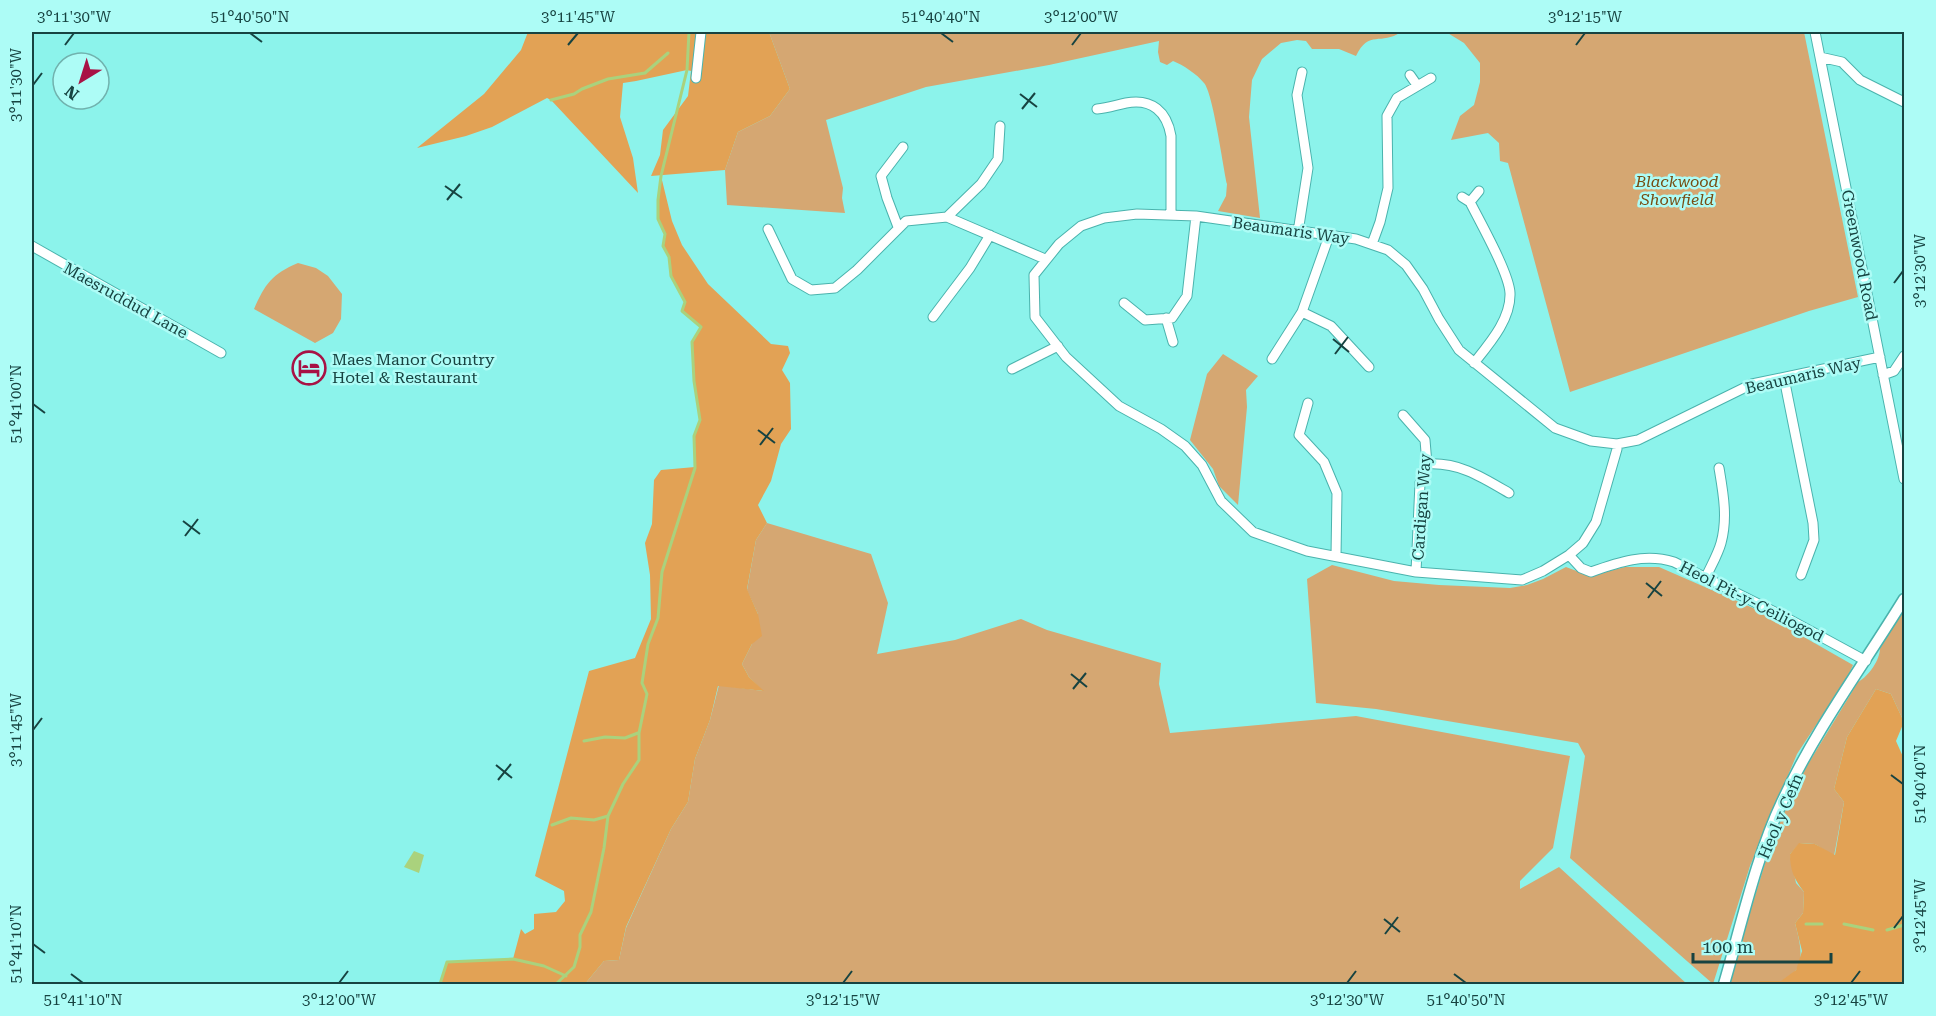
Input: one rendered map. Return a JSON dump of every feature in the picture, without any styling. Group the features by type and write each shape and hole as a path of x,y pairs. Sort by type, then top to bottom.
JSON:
{"street":[{"path":"696,78 701,32"},
{"name":"Greenwood Road","path":"1815,32 1905,479"},
{"path":"1820,57 1842,62 1860,80 1905,102"},
{"path":"1298,232 1308,168 1297,94 1302,72"},
{"path":"1410,75 1417,85"},
{"path":"1372,244 1388,188 1387,116 1396,98 1431,78"},
{"path":"1097,109 1111,112 1125,103 1146,103 1157,108 1165,116 1171,136 1171,214"},
{"path":"947,217 981,184 998,159 1000,126"},
{"path":"898,227 881,176 903,147"},
{"path":"1474,363 1502,323 1508,307 1510,292 1506,278 1466,199 1479,191"},
{"name":"Beaumaris Way","path":"1336,556 1307,551 1253,532 1221,501 1202,465 1185,446 1161,429 1119,406 1066,357 1035,317 1035,275 1059,244 1081,226 1104,218 1171,214 1356,239 1389,250 1406,265 1459,350 1555,428 1591,441 1617,444 1638,440 1752,384 1880,357"},
{"path":"1124,303 1145,320 1172,318 1187,296 1196,216"},
{"path":"768,230 792,279 812,290 835,288 857,270 906,221 947,217 1045,260"},
{"path":"933,316 970,268 990,235"},
{"path":"1272,359 1302,312 1329,236"},
{"name":"Maesruddud Lane","path":"32,246 221,353"},
{"path":"1302,312 1331,326 1369,367"},
{"path":"1166,318 1173,342"},
{"path":"1012,369 1058,346"},
{"path":"1883,375 1894,371 1905,356"},
{"path":"1784,378 1814,523 1814,540 1800,570"},
{"path":"1308,403 1299,435 1324,462 1336,493 1336,556 1416,572 1522,579 1543,571 1569,555 1583,543 1596,522 1607,489 1617,444"},
{"name":"Cardigan Way","path":"1402,415 1425,440 1427,464 1420,483 1416,572"},
{"path":"1427,464 1457,466 1481,476 1509,493"},
{"path":"1706,577 1721,544 1724,530 1725,514 1719,468"},
{"path":"1492,496 1498,486"},
{"name":"Heol Pit-y-Ceiliogod","path":"1569,555 1581,568 1591,572 1620,562 1647,557 1674,562 1784,616 1866,661"},
{"name":"Heol y Cefn","path":"1724,984 1754,882 1781,804 1826,721 1905,599"}],"green space":[{"path":"769,32 1401,32 1387,38 1371,40 1361,48 1356,56 1339,49 1312,49 1306,41 1297,40 1281,43 1262,59 1252,80 1249,117 1260,218 1218,211 1226,196 1227,184 1207,89 1198,76 1190,70 1173,61 1167,65 1160,62 1159,41 1049,65 926,87 826,120 843,188 845,213 727,205 725,170 738,132 770,116 790,89"},
{"name":"Blackwood Showfield","path":"1446,32 1804,32 1858,297 1809,311 1570,392 1508,163 1500,161 1499,143 1488,133 1451,140 1460,116 1474,105 1480,82 1480,63 1464,43"},
{"path":"298,263 316,268 328,276 342,294 341,319 333,333 315,343 254,309 270,281 282,271"},
{"path":"1223,354 1258,376 1246,390 1247,407 1238,505 1219,486 1213,469 1190,440 1207,374"},
{"path":"767,523 871,554 888,603 877,654 955,640 1021,619 1047,630 1161,663 1159,684 1170,733 1356,716 1570,756 1553,848 1520,881 1520,889 1559,867 1687,984 585,984 604,961 619,960 626,928 671,829 688,802 695,759 710,720 719,685 763,691 749,677 742,664 752,644 758,614 747,590 756,540"},
{"path":"1332,565 1394,581 1510,588 1543,579 1566,567 1590,576 1625,567 1659,567 1753,608 1853,665 1847,678 1797,754 1750,866 1713,984 1570,858 1585,756 1578,743 1376,709 1316,703 1307,579"},
{"path":"1904,610 1904,722 1891,694 1876,689 1847,737 1834,789 1844,802 1834,856 1815,844 1800,843 1790,854 1796,883 1804,892 1803,913 1795,923 1801,955 1796,970 1780,982 1759,981 1757,984 1728,984 1766,860 1785,809 1808,764 1858,682 1873,667 1880,648"}],"shaded area":[{"path":"528,32 769,32 790,89 770,116 738,132 725,170 651,176 660,155 663,130 688,96 691,71 623,83 620,117 633,158 638,193 547,98 492,127 417,148 484,94 521,50"},
{"path":"661,176 672,221 682,245 708,284 771,344 788,346 790,353 782,370 790,383 791,429 781,444 771,481 758,505 767,523 756,540 747,589 758,614 762,636 752,644 742,664 749,677 764,691 718,686 710,720 695,759 688,802 671,829 626,927 619,960 604,961 585,984 440,984 447,962 513,959 521,929 525,934 534,929 534,914 556,912 565,901 564,891 535,876 589,671 635,658 651,619 650,575 645,543 652,524 654,480 661,470 695,467 694,436 700,420 694,381 692,342 701,327 682,311 685,302 671,276 669,257 663,246 665,234 658,219"},
{"path":"1876,689 1891,694 1904,722 1896,741 1904,759 1904,984 1757,984 1759,981 1781,981 1796,970 1802,951 1795,923 1803,913 1804,892 1793,874 1790,854 1799,843 1815,844 1835,855 1844,802 1834,789 1847,737"},
{"path":"414,851 424,855 419,873 404,867"}],"waterway":[{"path":"556,984 574,967 580,947 580,935 591,912 608,816 623,784 639,760 639,733 647,694 642,683 648,644 658,618 662,572 695,468 694,436 700,420 694,381 692,342 701,327 682,311 685,302 671,276 669,257 663,246 665,234 658,219 661,176 687,70 689,32"},
{"path":"551,100 574,94 608,79 645,73 668,53"},
{"path":"584,741 605,737 625,738 638,733"},
{"path":"552,825 571,818 594,820 608,816"},
{"path":"1806,924 1822,924"},
{"path":"1844,924 1873,930"},
{"path":"1887,930 1904,925"},
{"path":"440,984 447,962 513,959 544,966 566,976"}],"place":[{"name":"Maes Manor Country Hotel & Restaurant","path":"309,368"}]}
